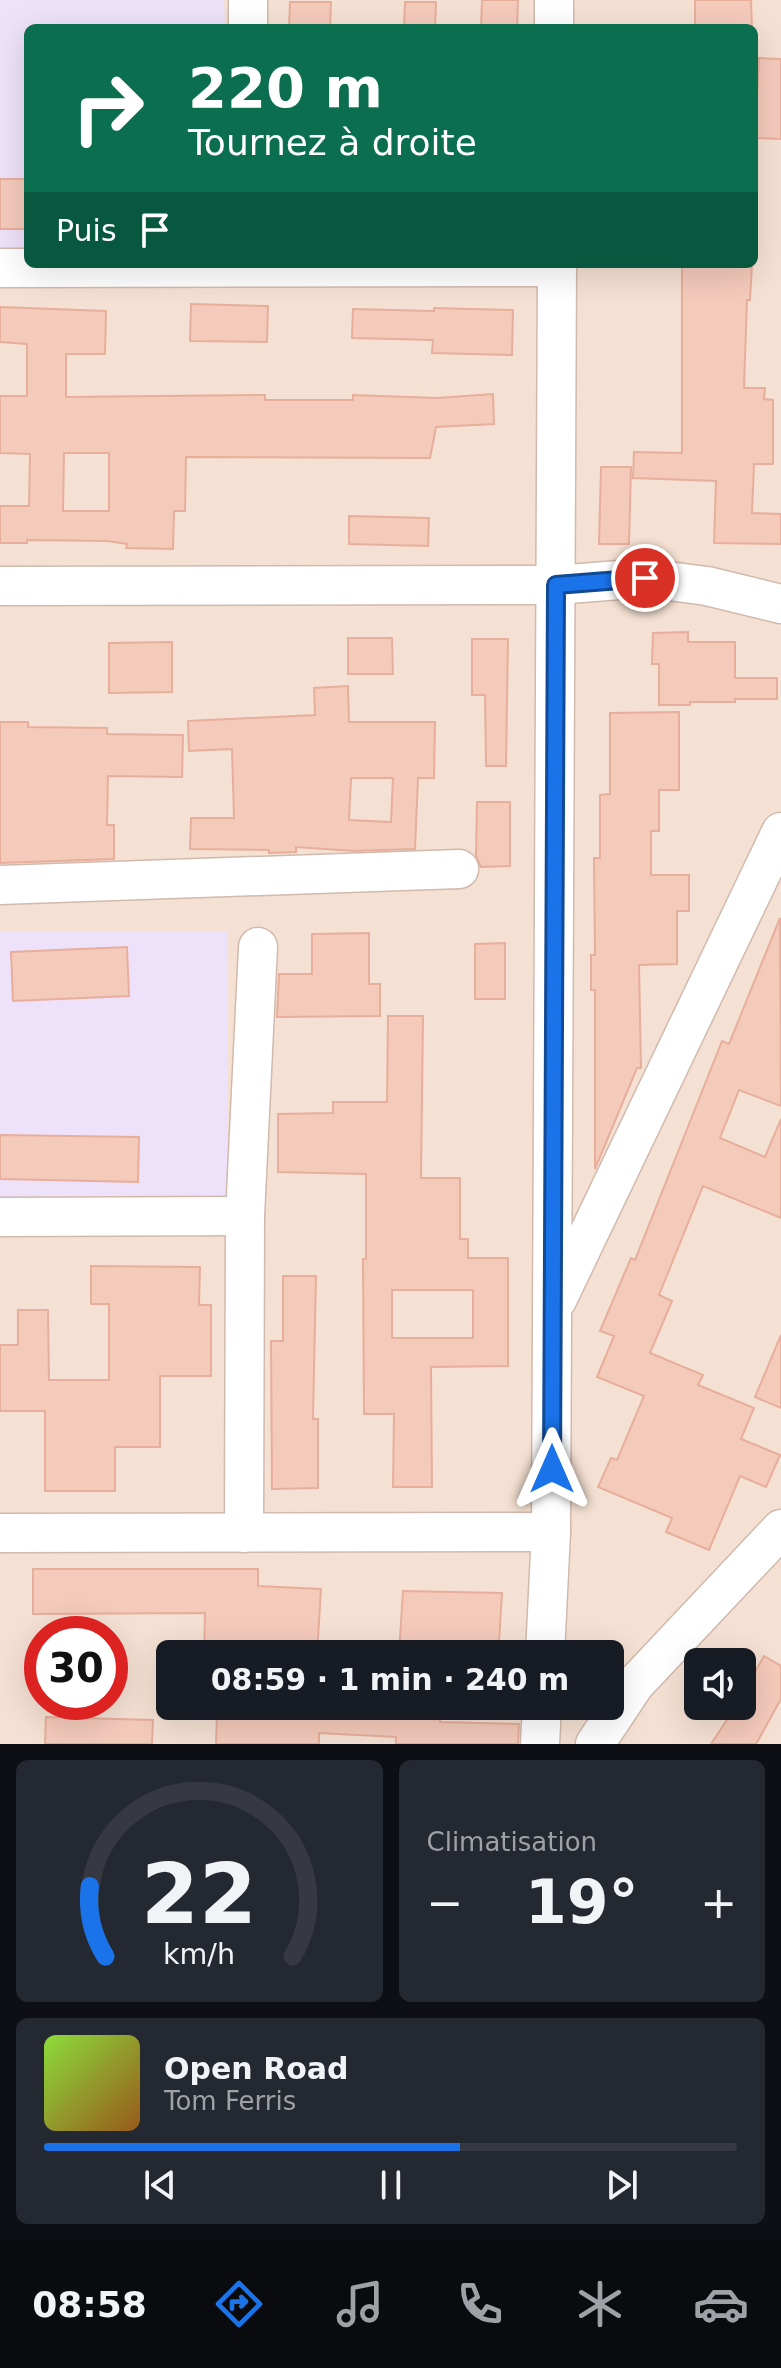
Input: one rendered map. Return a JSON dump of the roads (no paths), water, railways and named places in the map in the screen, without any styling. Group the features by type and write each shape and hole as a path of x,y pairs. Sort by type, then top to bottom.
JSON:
{"street":[{"path":"248,0 248,24"},
{"path":"554,0 554,24"},
{"path":"0,268 24,268"},
{"path":"546,1640 551,1532 553,1310 557,268"},
{"path":"0,586 556,585 645,578 707,586 781,604"},
{"path":"553,1310 781,832"},
{"path":"0,885 459,869"},
{"path":"244,1533 245,1216 258,947"},
{"path":"0,1217 245,1216"},
{"path":"595,1744 635,1684 781,1529"},
{"path":"0,1533 551,1532"},
{"path":"540,1744 541,1720"}]}
